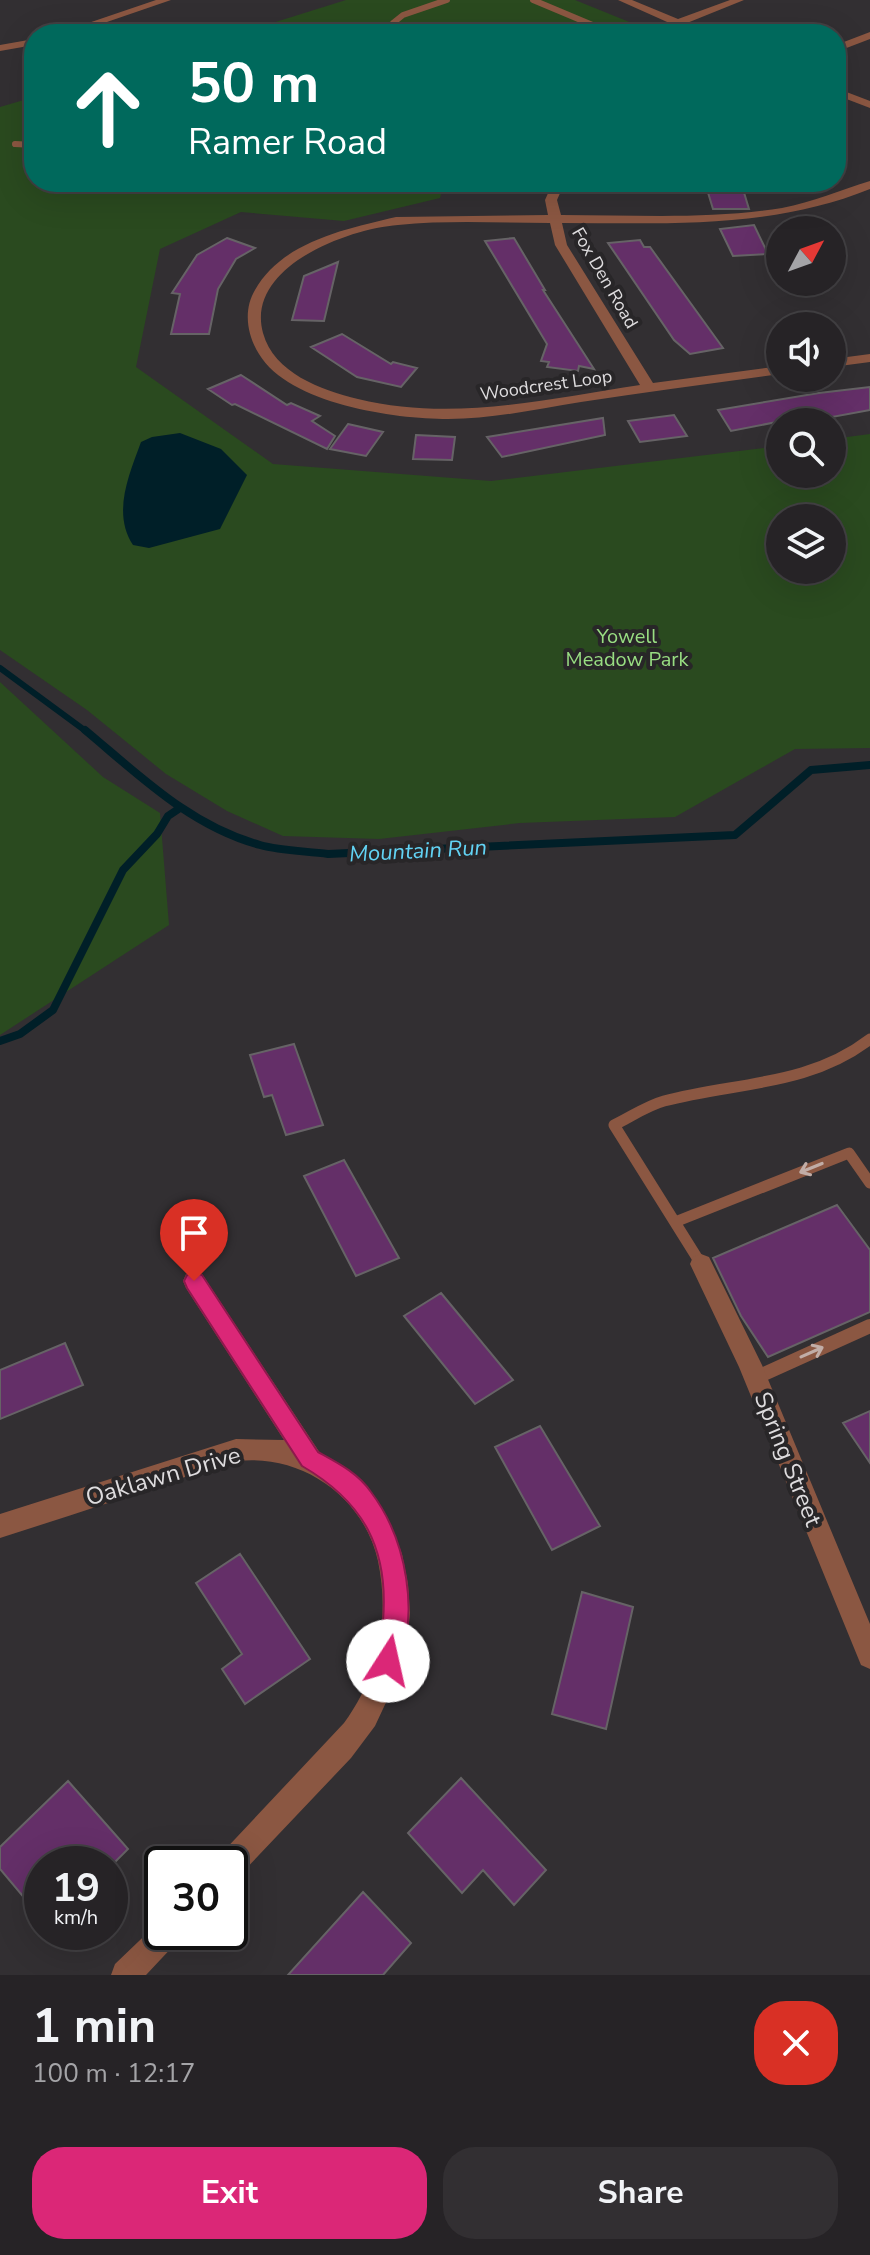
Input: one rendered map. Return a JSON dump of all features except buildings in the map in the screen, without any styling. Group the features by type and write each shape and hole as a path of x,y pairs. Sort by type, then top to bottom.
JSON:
{"street":[{"path":"92,24 166,0"},
{"path":"623,0 678,23 739,0"},
{"path":"846,45 870,35"},
{"path":"0,48 24,44"},
{"path":"846,95 870,105"},
{"name":"Woodcrest Loop","path":"766,372 481,413 411,413 359,403 319,390 276,367 256,337 254,308 270,275 303,250 354,230 396,221 729,218 794,212 835,201 870,185"},
{"name":"Fox Den Road","path":"555,192 551,200 553,219 561,245 649,388"},
{"path":"846,361 870,358"},
{"name":"Spring Street","path":"701,1264 755,1378 868,1650"},
{"path":"194,1281 310,1459"},
{"name":"Oaklawn Drive","path":"0,1526 236,1450 269,1449 310,1459 340,1476 363,1499 378,1526 391,1561 397,1600 394,1641 383,1681 363,1720 341,1748 248,1846"},
{"path":"126,1975 150,1950"}],"lane":[{"path":"394,24 398,18 447,0"},
{"path":"533,0 590,24"},
{"path":"15,144 24,144"},
{"path":"701,1264 614,1125 660,1102 775,1082 819,1068 862,1047 870,1039"},
{"path":"675,1222 849,1153 870,1183"},
{"path":"755,1378 870,1326"}],"green space":[{"path":"346,0 575,0 634,24 269,24"},
{"name":"Yowell Meadow Park","path":"24,100 24,192 442,192 440,198 344,221 241,212 160,249 136,367 273,464 491,481 766,448 766,488 846,488 846,437 870,434 870,748 795,749 675,817 520,823 379,839 283,836 227,811 166,774 87,710 0,650 0,107"},
{"path":"0,682 103,777 160,813 169,925 0,1035"}],"water":[{"path":"180,433 221,449 247,475 220,529 149,548 133,545 127,533 123,507 141,442"}],"waterway":[{"name":"Mountain Run","path":"0,668 87,732"},
{"name":"Mountain Run","path":"85,730 166,797 211,825 268,847 328,854 735,835 811,770 870,765"},
{"path":"0,1041 20,1034 53,1010 123,870 157,834 168,816 180,808"}],"route":[{"path":"194,1281 310,1459 340,1476 363,1499 378,1526 391,1561 397,1600 394,1641 388,1661"}]}
